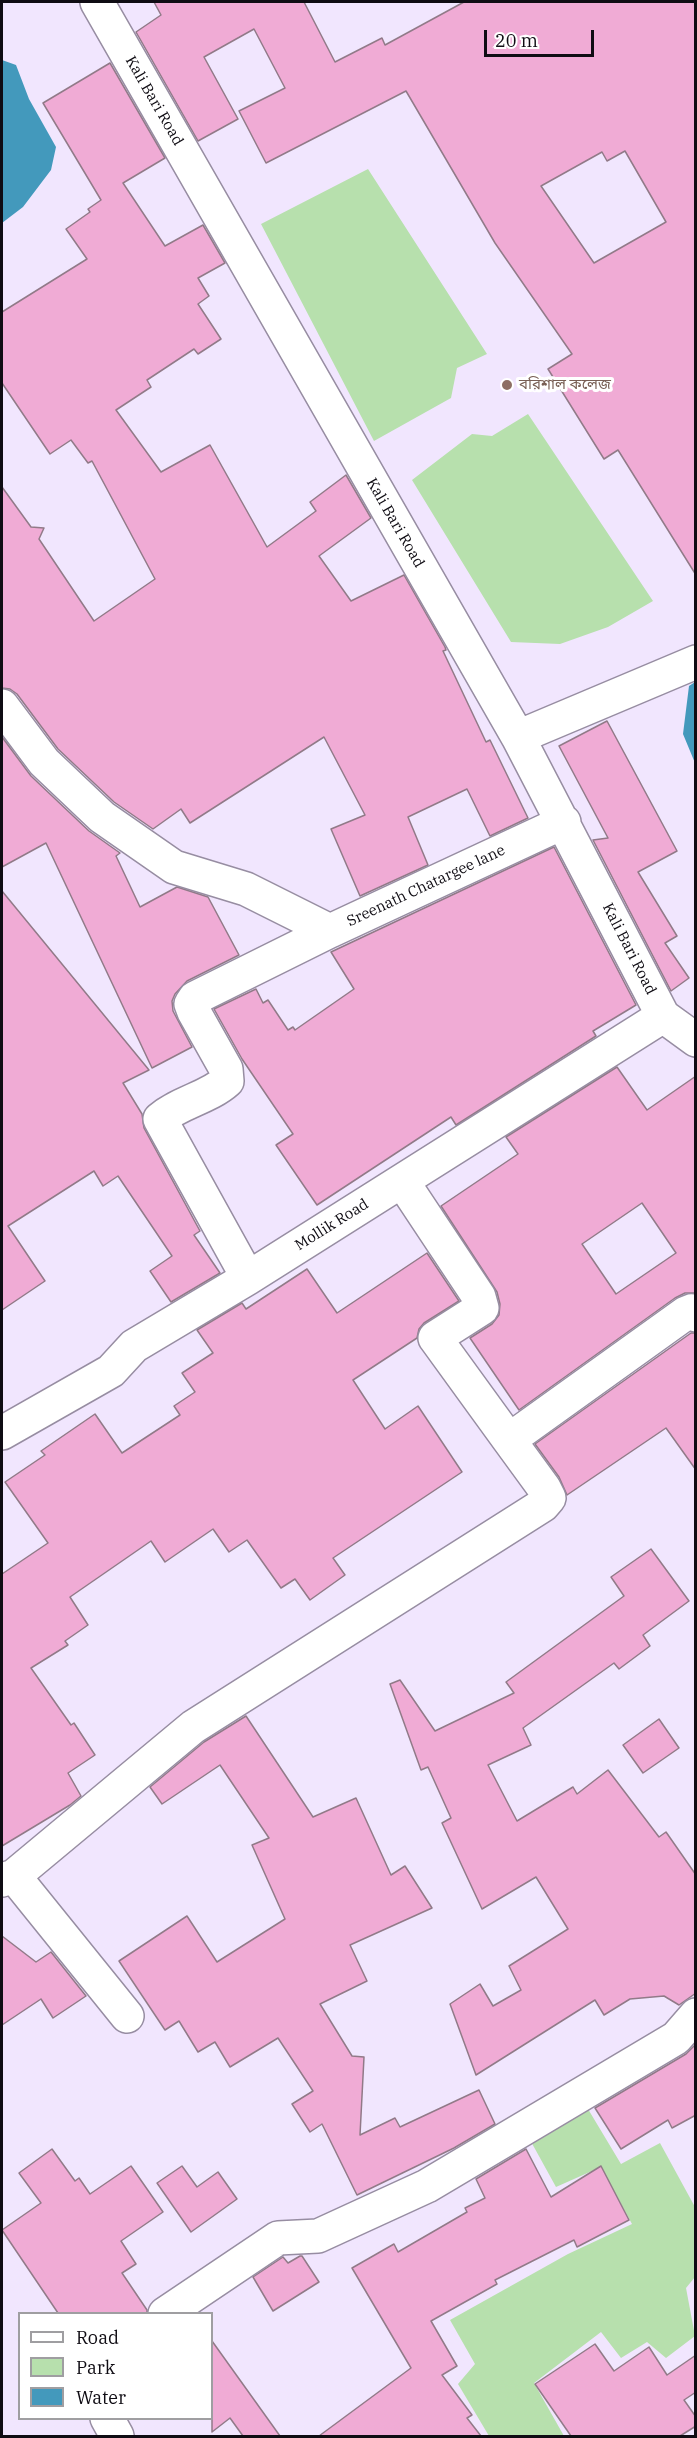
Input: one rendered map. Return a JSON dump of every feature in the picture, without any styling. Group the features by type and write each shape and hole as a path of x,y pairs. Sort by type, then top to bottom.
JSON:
{"street":[{"name":"Kali Bari Road","path":"97,2 518,736 663,1016 696,1040"},
{"path":"518,736 696,662"},
{"name":"Sreenath Chatargee lane","path":"2,706 44,762 102,817 174,867 246,889 330,931 564,822"},
{"path":"248,1278 160,1119 171,1110 218,1089 227,1081 226,1069 190,1004 195,998 330,931"},
{"name":"Mollik Road","path":"2,1433 111,1371 134,1346 248,1278 663,1016"},
{"path":"127,2016 8,1878 193,1728 543,1505 549,1498 435,1338 482,1308 479,1297 402,1181"},
{"path":"509,1440 686,1313 691,1311 696,1316"},
{"path":"167,2312 278,2238 318,2236 427,2186 676,2038 696,2015"},
{"path":"108,2420 117,2436"}],"green space":[{"path":"368,169 487,354 457,368 451,398 374,441 261,224"},
{"path":"528,414 653,601 608,627 560,644 511,642 412,480 472,434 492,436"},
{"path":"585,2104 621,2164 660,2143 695,2207 695,2277 686,2288 695,2336 666,2358 647,2342 621,2358 601,2332 534,2383 564,2436 489,2436 458,2384 475,2364 450,2320 568,2254 632,2224 601,2167 556,2187 529,2138"}],"water":[{"path":"2,60 16,65 29,99 56,147 51,170 23,207 2,223"},
{"path":"695,682 695,763 683,734 689,686"}],"building":[{"path":"154,2 304,2 335,62 382,38 385,45 464,2 696,2 696,575 618,450 604,459 548,369 572,354 495,243 406,91 266,163 239,111 285,88 254,29 204,57 238,119 198,141 136,32 161,15","holes":["625,151 666,222 594,263 541,186 602,152 607,161"]},
{"path":"110,63 165,158 123,183 165,246 203,225 225,263 198,278 209,296 198,304 221,339 198,354 194,349 147,380 151,387 116,410 161,472 210,445 267,547 316,511 310,502 346,475 371,518 319,556 351,601 404,575 445,647 446,650 443,651 486,742 490,740 528,818 490,836 467,789 408,817 428,865 360,896 331,829 365,815 324,737 190,823 181,809 153,829 114,802 58,749 17,694 10,689 2,688 2,487 31,527 44,528 39,539 94,621 155,579 92,461 88,463 71,440 50,454 2,383 2,312 87,259 66,229 90,212 88,209 101,200 43,103"},
{"path":"607,721 677,851 638,872 677,936 665,943 689,978 671,991 593,840 608,838 559,746"},
{"path":"2,737 31,776 89,831 120,853 116,856 140,907 177,887 208,897 239,955 187,981 175,994 172,1001 173,1011 192,1047 152,1068 46,843 2,867"},
{"path":"554,847 636,1005 593,1031 596,1036 456,1125 451,1117 317,1205 276,1145 293,1134 242,1059 214,1009 256,989 263,1003 268,1000 288,1030 293,1027 295,1030 354,989 331,952"},
{"path":"2,891 149,1070 123,1083 142,1114 144,1128 200,1231 194,1235 220,1273 171,1302 150,1271 172,1256 118,1176 103,1186 94,1171 8,1226 45,1281 2,1310"},
{"path":"617,1067 647,1110 696,1076 696,1293 685,1293 675,1298 519,1410 470,1338 492,1324 499,1315 500,1304 497,1292 441,1206 518,1154 506,1137","holes":["642,1203 676,1253 616,1294 582,1244"]},
{"path":"427,1253 459,1301 424,1323 419,1329 417,1338 353,1380 385,1429 418,1406 462,1472 333,1558 345,1575 310,1600 295,1579 281,1588 247,1540 229,1552 213,1529 165,1562 151,1541 70,1597 88,1625 65,1641 68,1645 31,1668 71,1725 74,1723 95,1755 68,1773 81,1796 2,1846 2,1574 48,1543 5,1482 45,1455 41,1451 95,1414 122,1453 180,1415 174,1406 195,1392 182,1373 213,1353 197,1330 242,1303 246,1309 307,1269 337,1313"},
{"path":"691,1333 696,1333 696,1470 666,1428 567,1495 559,1477 535,1444"},
{"path":"651,1549 689,1601 643,1635 650,1646 619,1669 614,1663 523,1728 531,1745 488,1765 517,1821 573,1787 577,1794 608,1770 659,1837 666,1832 696,1875 696,1993 679,2005 664,1996 630,1999 604,2015 595,2000 476,2075 450,2004 480,1984 493,2006 521,1990 509,1966 568,1929 536,1877 482,1909 442,1823 451,1818 428,1767 421,1770 390,1684 400,1680 435,1731 514,1693 506,1682 624,1596 611,1577"},
{"path":"246,1716 313,1817 356,1798 391,1875 405,1866 432,1908 350,1945 367,1981 320,2004 352,2056 364,2057 360,2135 395,2118 400,2127 479,2090 495,2124 454,2148 357,2195 322,2124 310,2132 292,2104 313,2091 278,2038 230,2067 215,2042 198,2052 179,2021 165,2030 119,1961 187,1916 217,1962 285,1919 252,1845 269,1838 220,1765 162,1804 150,1787 204,1742"},
{"path":"659,1719 679,1748 643,1773 623,1745"},
{"path":"2,1936 36,1962 51,1952 86,1996 53,2018 41,1999 2,2025"},
{"path":"696,2044 696,2115 672,2128 668,2120 621,2149 595,2108 686,2054"},
{"path":"52,2149 75,2181 79,2178 90,2194 131,2166 163,2212 121,2241 136,2264 122,2273 147,2312 57,2312 2,2230 41,2203 19,2173"},
{"path":"526,2149 551,2197 601,2166 629,2220 577,2247 574,2240 495,2280 497,2284 431,2321 457,2366 442,2375 472,2415 467,2418 481,2436 319,2436 411,2368 352,2268 394,2244 398,2252 467,2212 465,2208 485,2198 476,2179"},
{"path":"182,2166 197,2187 218,2172 237,2199 191,2232 157,2183"},
{"path":"300,2256 319,2282 273,2311 253,2277 283,2257 288,2263"},
{"path":"213,2342 280,2436 243,2436 230,2418 212,2432"},
{"path":"595,2344 614,2371 649,2347 667,2375 696,2355 696,2392 684,2400 696,2417 696,2426 680,2436 571,2436 535,2384"}],"place":[{"name":"বরিশাল কলেজ","path":"507,385"}]}
